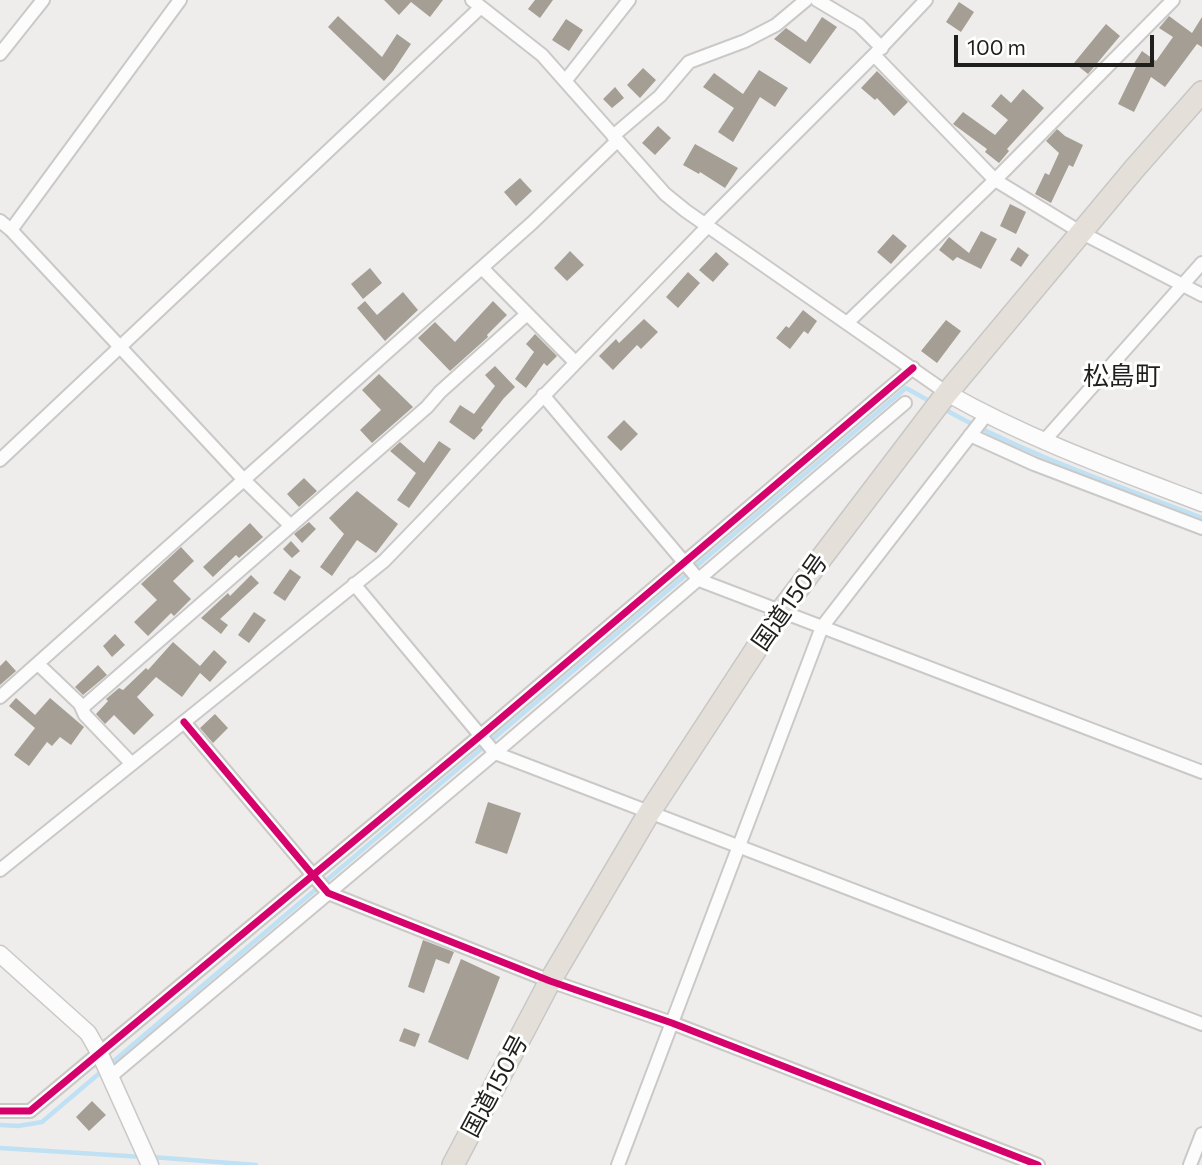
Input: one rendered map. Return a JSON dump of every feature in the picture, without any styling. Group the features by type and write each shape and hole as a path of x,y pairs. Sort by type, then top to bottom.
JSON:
{"highway":[{"name":"国道150号","path":"453,1165 550,981 649,813 781,611 947,393 1202,92"}],"street":[{"path":"0,54 43,0"},
{"path":"11,230 180,0"},
{"path":"566,80 629,0"},
{"path":"0,697 482,268 660,96 689,62 745,41 776,25 806,0"},
{"path":"817,0 859,25 878,52 995,180 1082,233 1202,295"},
{"path":"0,870 398,547 926,0"},
{"path":"848,322 995,180 1173,0"},
{"path":"0,460 477,4 542,55 665,194 947,393 1043,442 1202,503"},
{"path":"0,221 244,480 291,526"},
{"path":"1043,442 1202,264"},
{"path":"482,268 575,362"},
{"path":"82,708 427,407 527,314"},
{"path":"0,1111 30,1111 100,1054 480,736 912,368"},
{"path":"544,395 699,580 1202,772"},
{"path":"110,1077 905,403"},
{"path":"618,1165 822,627 986,415"},
{"path":"850,421 864,438"},
{"path":"970,435 1034,464 1202,528"},
{"path":"354,584 495,753 1202,1024"},
{"path":"38,664 80,704 85,715 132,764"},
{"path":"184,722 328,893 550,981 672,1023 1038,1165"},
{"path":"0,954 88,1033 150,1165"},
{"path":"1190,1165 1202,1134"}],"building":[{"path":"384,0 443,0 430,17 411,2 399,15"},
{"path":"535,0 553,0 540,18 528,9"},
{"path":"959,2 974,12 961,32 946,22"},
{"path":"338,16 382,57 397,34 411,44 384,81 328,27"},
{"path":"1169,16 1192,33 1202,17 1202,47 1197,44 1165,87 1151,77 1134,112 1118,104 1136,67 1133,65 1142,51 1156,61 1173,37 1159,28"},
{"path":"822,17 837,27 810,64 774,39 786,28 806,42"},
{"path":"566,19 583,30 569,51 552,40"},
{"path":"1106,24 1120,36 1088,74 1074,63"},
{"path":"643,68 656,80 640,98 627,85"},
{"path":"759,70 788,88 775,107 760,97 733,142 718,132 734,108 703,87 714,73 743,94"},
{"path":"877,71 908,102 894,116 877,98 875,100 861,88"},
{"path":"615,87 624,98 612,108 603,99"},
{"path":"1023,89 1044,108 1007,149 1009,151 999,163 985,152 987,149 953,124 963,112 995,135 1008,120 991,106 1001,94 1011,103"},
{"path":"658,126 671,138 655,155 642,143"},
{"path":"1057,129 1083,145 1073,167 1069,165 1051,203 1035,194 1045,173 1049,175 1059,153 1046,141"},
{"path":"695,144 738,168 725,188 683,165"},
{"path":"520,178 532,191 516,206 504,192"},
{"path":"1010,204 1026,212 1016,234 1000,226"},
{"path":"981,231 997,239 981,269 957,257 953,261 939,250 949,237 969,253"},
{"path":"893,234 907,246 891,264 877,252"},
{"path":"1018,247 1029,255 1021,267 1010,260"},
{"path":"570,251 584,265 567,281 554,268"},
{"path":"716,252 729,264 713,282 699,270"},
{"path":"370,268 382,283 363,299 351,284"},
{"path":"688,272 700,283 678,308 666,297"},
{"path":"403,292 418,310 385,341 357,308 365,301 377,315"},
{"path":"493,301 507,315 488,337 450,371 418,338 435,322 455,342"},
{"path":"803,310 817,321 808,334 804,331 790,349 776,338 786,326 789,328"},
{"path":"644,319 658,332 641,349 637,345 613,370 599,356 616,339 619,343"},
{"path":"946,320 961,331 937,363 921,351"},
{"path":"535,334 557,356 547,366 544,363 526,388 515,379 534,352 526,344"},
{"path":"495,366 515,387 474,440 449,422 460,405 474,414 495,386 485,375"},
{"path":"379,374 413,407 372,443 360,430 381,410 362,390"},
{"path":"624,420 638,434 621,451 607,437"},
{"path":"439,441 451,449 409,508 397,500 416,473 390,451 400,442 424,463"},
{"path":"304,478 317,491 299,507 287,494"},
{"path":"357,491 398,524 376,553 357,540 332,576 320,567 344,534 329,518"},
{"path":"309,522 316,529 302,543 294,534"},
{"path":"250,523 263,537 239,558 236,555 213,577 203,567"},
{"path":"291,541 300,551 292,558 283,549"},
{"path":"181,547 194,561 173,581 191,599 174,616 171,613 148,636 134,622 157,600 141,584"},
{"path":"290,569 301,577 285,601 273,593"},
{"path":"251,575 259,583 220,619 228,625 221,634 201,618 228,593 230,596"},
{"path":"254,612 266,620 249,643 238,635"},
{"path":"115,634 125,645 112,657 103,646"},
{"path":"173,642 200,666 214,650 227,662 210,682 200,673 182,697 156,677 137,697 154,715 134,735 114,715 105,724 96,714 108,701 106,699 119,688 123,690 146,668 148,670"},
{"path":"6,660 16,671 0,685 0,666"},
{"path":"98,665 107,675 83,695 75,687"},
{"path":"16,698 35,715 50,698 84,727 71,745 60,737 52,746 47,742 29,766 14,755 35,728 9,706"},
{"path":"215,714 228,728 213,743 200,728"},
{"path":"488,802 521,813 507,854 475,843"},
{"path":"423,940 454,952 449,964 436,959 424,993 408,987"},
{"path":"461,959 500,977 468,1060 428,1042"},
{"path":"404,1028 420,1034 415,1047 399,1041"},
{"path":"92,1101 106,1115 89,1131 76,1117"}],"waterway":[{"path":"0,1125 18,1126 42,1122 906,388 931,402"},
{"path":"942,408 1037,454 1202,518"},
{"path":"0,1148 143,1157"},
{"path":"152,1157 256,1165"}],"cycle path":[{"path":"0,1111 30,1111 480,736 913,368"},
{"path":"184,722 328,893 550,981 672,1023 1038,1165"}],"district":[{"name":"松島町","path":"1122,376"}]}
